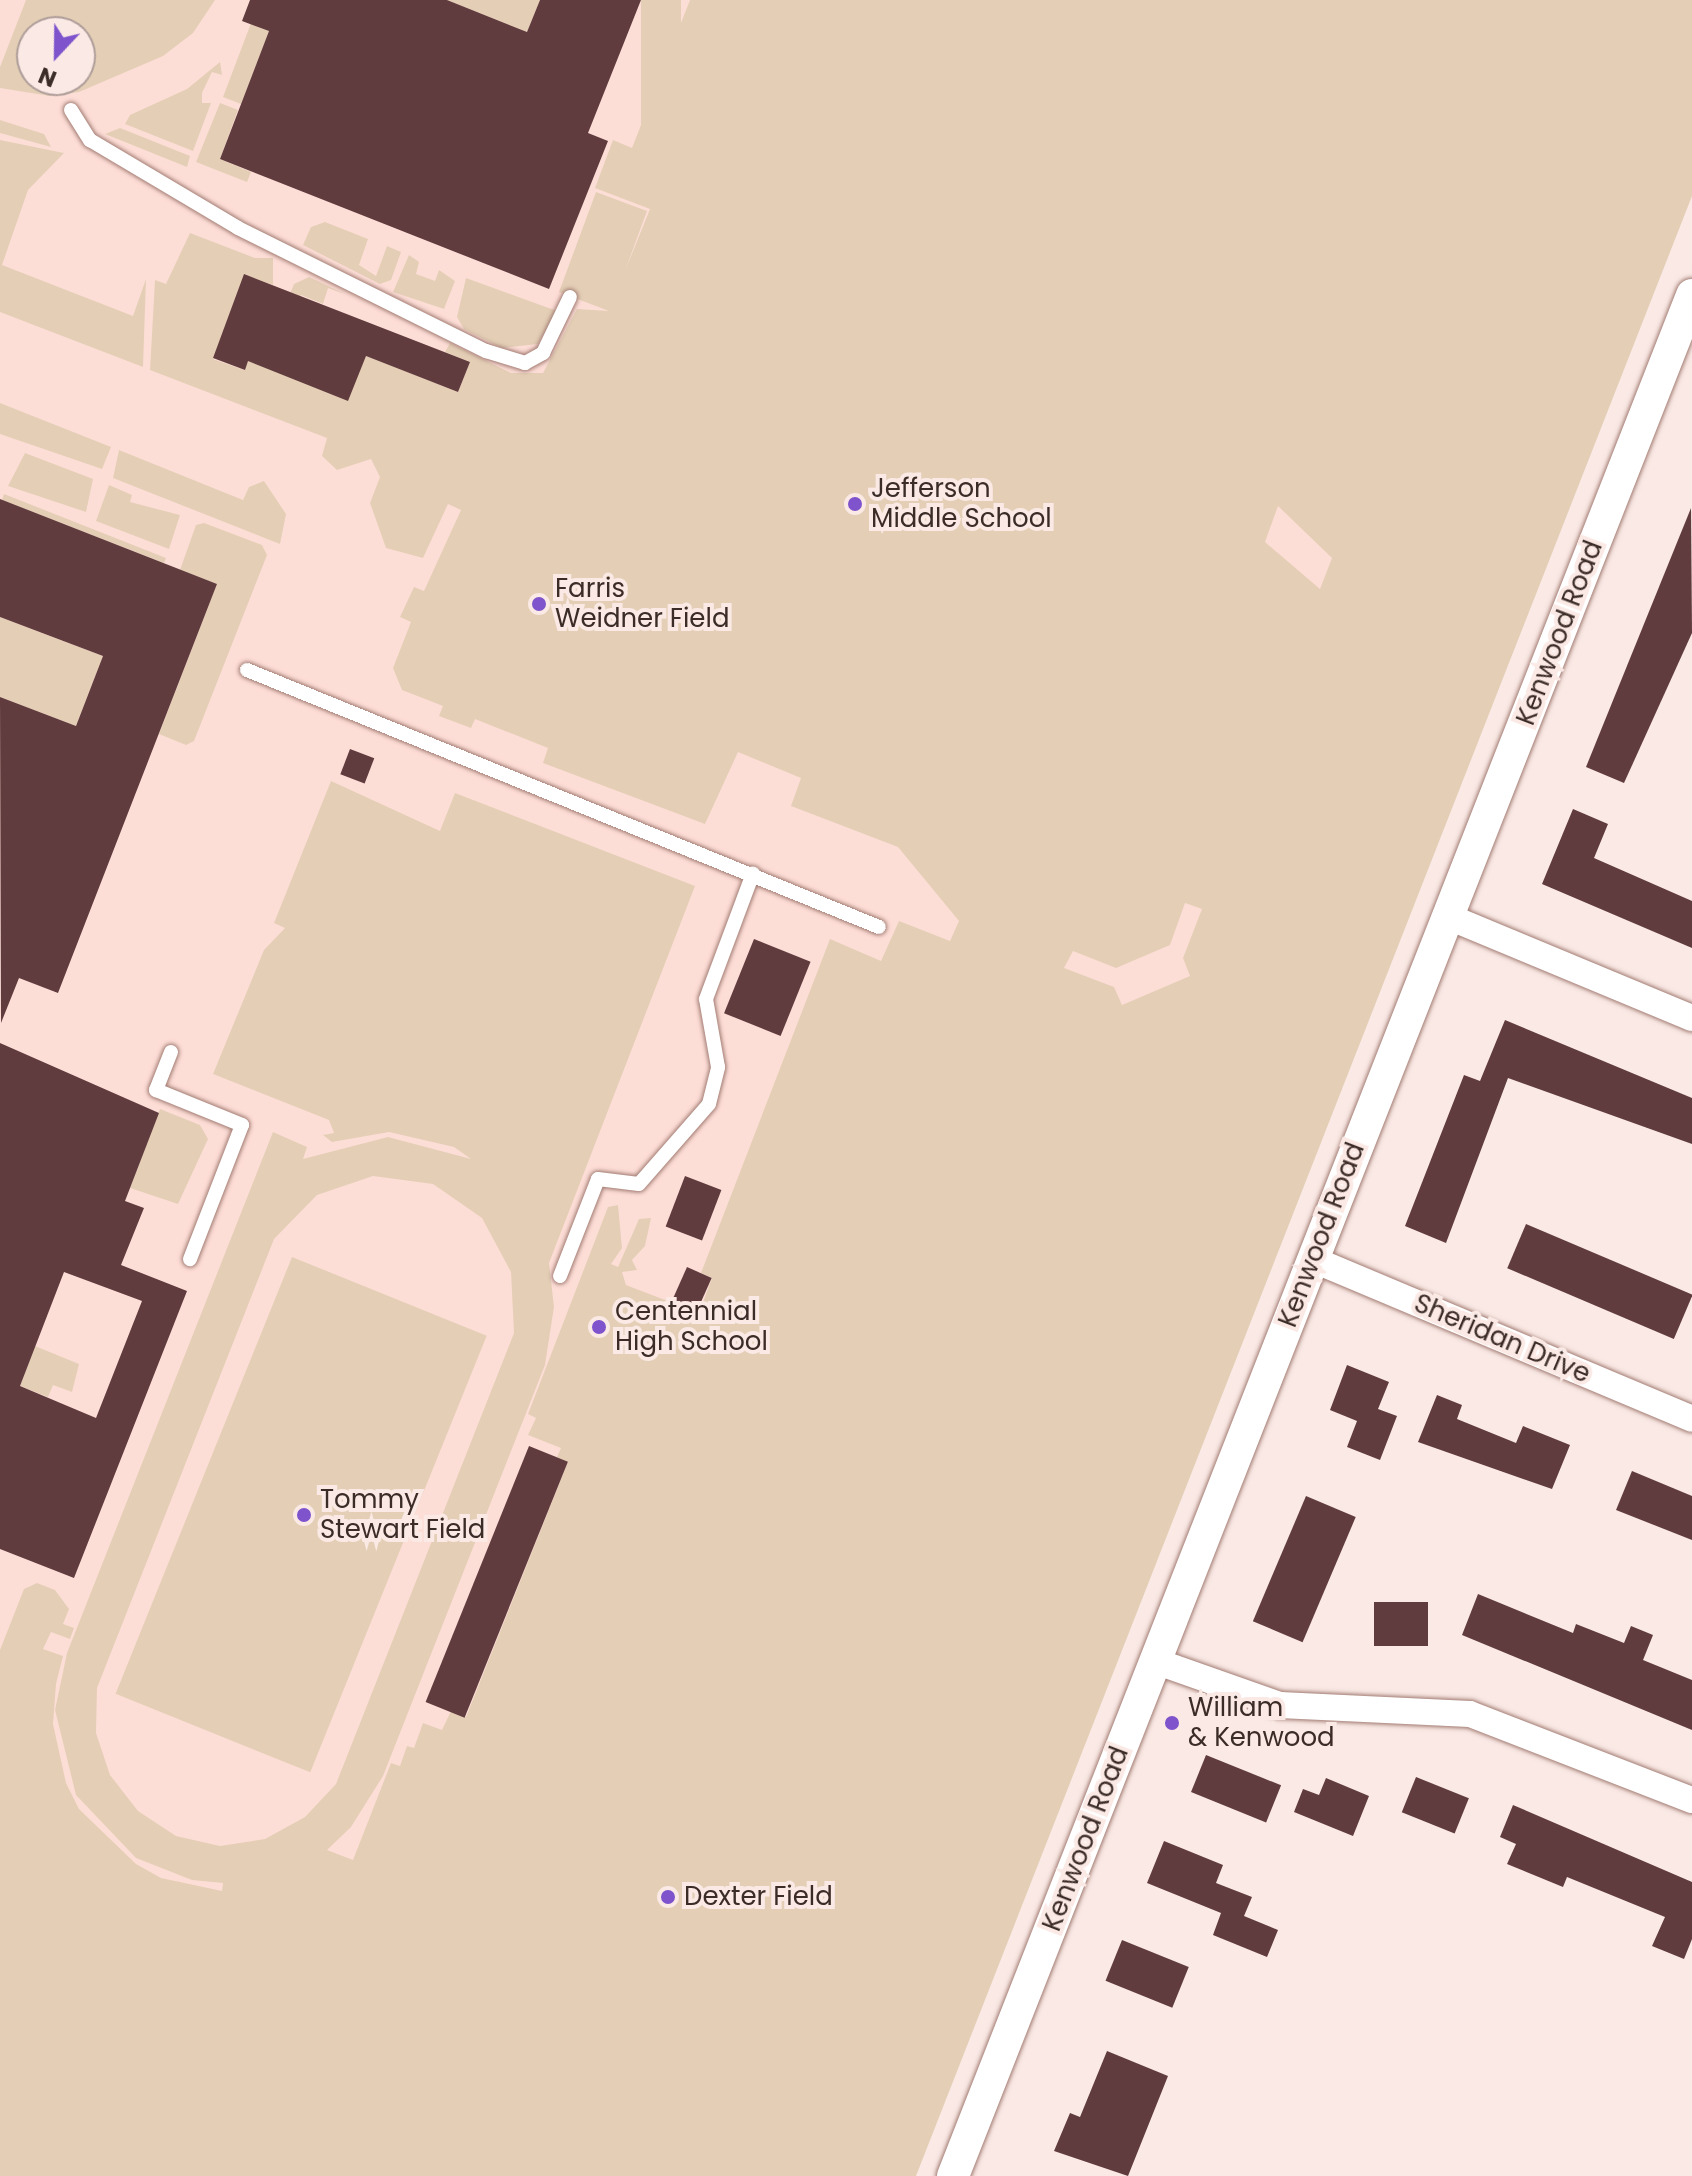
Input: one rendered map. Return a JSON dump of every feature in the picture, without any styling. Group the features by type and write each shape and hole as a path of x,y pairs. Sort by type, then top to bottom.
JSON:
{"street":[{"name":"Kenwood Road","path":"953,2176 1692,295"},
{"path":"1449,917 1692,1018"},
{"name":"Sheridan Drive","path":"1312,1259 1692,1419"},
{"path":"1155,1661 1280,1705 1470,1714 1692,1800"}],"lane":[{"path":"71,110 90,140 238,228 486,351 525,363 543,353 570,297"},
{"path":"247,670 753,873 879,927"},
{"path":"560,1276 598,1179 639,1184 709,1104 718,1067 706,999 753,873"},
{"path":"171,1052 156,1090 242,1125 190,1259"}],"shaded area":[{"path":"0,0 878,0 1334,552 1239,853 1167,1048 412,2010 0,1846"},
{"path":"26,0 215,0 193,33 163,56 96,85 96,16 20,16"},
{"path":"447,0 540,0 527,32"},
{"path":"641,0 681,0 681,128 641,128"},
{"path":"690,0 1692,0 1692,196 916,2176 0,2176 0,1650 24,1589 37,1583 55,1590 69,1609 63,1624 74,1628 70,1639 51,1632 43,1649 63,1656 56,1684 53,1724 66,1783 79,1809 136,1864 161,1878 222,1891 223,1883 192,1880 136,1858 76,1795 55,1710 67,1653 273,1132 307,1147 303,1159 388,1137 471,1159 454,1147 389,1132 332,1142 323,1135 334,1133 329,1120 213,1074 264,950 285,928 274,923 331,781 440,831 455,793 695,886 549,1263 554,1307 545,1365 383,1776 351,1827 327,1850 353,1860 391,1763 400,1766 407,1746 414,1748 423,1723 442,1730 451,1711 466,1717 568,1462 557,1457 561,1448 528,1435 536,1418 528,1414 608,1207 618,1205 622,1248 611,1264 618,1267 639,1219 651,1218 645,1246 632,1260 637,1270 622,1272 626,1285 699,1313 712,1278 701,1273 830,939 881,961 899,921 950,941 959,921 898,847 791,806 801,778 738,752 705,824 543,763 548,748 475,719 471,728 439,716 443,706 402,690 393,668 411,622 400,617 414,587 424,591 461,510 448,504 423,558 386,548 370,503 380,477 371,459 337,470 322,456 327,438 150,370 155,280 166,284 190,233 255,258 273,258 273,285 244,275 213,359 244,370 260,329 276,327 294,284 309,277 345,294 328,288 323,304 301,295 289,325 458,392 470,362 445,352 450,343 511,373 543,373 577,309 609,311 559,292 596,192 647,211 625,271 650,209 595,188 613,140 632,148","holes":["1278,506 1332,558 1320,589 1265,542","1185,903 1202,909 1183,958 1190,976 1122,1005 1114,987 1064,968 1073,951 1116,968 1170,945","373,1176 433,1184 482,1218 511,1272 514,1333 336,1784 305,1817 265,1839 220,1846 176,1836 138,1811 110,1775 96,1733 97,1688 274,1239 317,1195"]},
{"path":"277,11 241,104 223,97 251,23"},
{"path":"16,26 16,91 0,88 0,67"},
{"path":"220,62 222,75 212,72 202,93 202,103 211,103 193,151 125,124 130,115 187,89"},
{"path":"220,103 238,110 220,159 251,172 247,182 196,162"},
{"path":"0,120 44,134 51,147 0,133"},
{"path":"120,128 190,156 187,167 105,134"},
{"path":"0,140 64,153 28,190 2,265 133,316 146,279 143,367 0,312"},
{"path":"325,222 368,239 359,265 376,276 387,246 401,252 391,280 380,284 303,245 311,227"},
{"path":"409,255 419,262 416,274 435,281 439,270 455,281 444,309 393,292"},
{"path":"466,278 557,311 538,344 502,348 464,329 457,317"},
{"path":"0,403 111,447 102,469 0,434"},
{"path":"119,450 243,500 249,487 264,481 286,514 280,544 113,478"},
{"path":"25,453 93,479 86,512 8,486"},
{"path":"109,485 132,495 130,502 180,515 169,549 96,521"},
{"path":"4,494 166,558 164,563 2,500"},
{"path":"204,523 262,545 267,555 194,741 186,745 159,734 217,584 180,570 196,525"},
{"path":"0,617 103,656 76,726 0,697"},
{"path":"160,1109 200,1125 208,1139 178,1204 130,1188"},
{"name":"Tommy Stewart Field","path":"292,1257 487,1336 310,1772 116,1694"},
{"path":"35,1346 79,1364 72,1392 53,1385 48,1397 20,1386"}],"building":[{"path":"250,0 447,0 527,32 540,0 641,0 588,133 608,141 549,289 220,159 269,31 242,21"},
{"path":"244,274 470,362 458,392 366,356 348,401 248,361 245,370 213,358"},
{"path":"0,499 217,584 58,993 19,978 1,1023 0,697 76,726 103,656 0,617"},
{"path":"1691,508 1692,633 1624,783 1586,767"},
{"path":"350,749 374,758 365,784 340,774"},
{"path":"1573,809 1608,824 1594,858 1692,901 1692,948 1542,884"},
{"path":"754,939 811,962 781,1036 724,1013"},
{"path":"1505,1020 1692,1098 1692,1144 1508,1078 1446,1243 1405,1226 1464,1075 1480,1081"},
{"path":"0,1043 159,1113 125,1201 144,1208 121,1265 187,1291 74,1578 0,1549","holes":["64,1272 142,1301 96,1418 20,1386"]},
{"path":"685,1176 721,1190 702,1240 666,1226"},
{"path":"1526,1224 1692,1294 1674,1339 1507,1268"},
{"path":"687,1267 712,1278 696,1313 672,1302"},
{"path":"1347,1365 1389,1382 1378,1409 1397,1416 1380,1460 1347,1447 1357,1421 1330,1410"},
{"path":"1437,1395 1462,1405 1457,1419 1516,1443 1523,1426 1570,1445 1552,1489 1418,1442"},
{"path":"529,1446 568,1462 465,1718 426,1702"},
{"path":"1632,1471 1692,1496 1692,1540 1616,1510"},
{"path":"1306,1496 1356,1517 1303,1642 1253,1621"},
{"path":"1478,1594 1573,1633 1576,1624 1624,1643 1631,1626 1653,1635 1643,1660 1692,1680 1692,1730 1462,1635"},
{"path":"1374,1602 1428,1602 1428,1646 1374,1646"},
{"path":"1206,1755 1281,1785 1266,1822 1191,1792"},
{"path":"1416,1777 1469,1798 1455,1834 1402,1812"},
{"path":"1326,1778 1369,1796 1353,1836 1294,1812 1303,1789 1319,1795"},
{"path":"1513,1805 1692,1882 1692,1939 1684,1959 1652,1946 1665,1917 1567,1877 1563,1887 1507,1864 1516,1844 1500,1837"},
{"path":"1164,1841 1223,1865 1216,1883 1252,1897 1244,1916 1278,1930 1267,1957 1213,1935 1221,1913 1147,1883"},
{"path":"1122,1940 1189,1967 1172,2008 1106,1981"},
{"path":"1107,2051 1168,2076 1128,2176 1054,2151 1070,2113 1080,2117"}],"place":[{"name":"Jefferson Middle School","path":"855,504"},
{"name":"Farris Weidner Field","path":"539,604"},
{"name":"Centennial High School","path":"599,1327"},
{"name":"Tommy Stewart Field","path":"304,1515"},
{"name":"William & Kenwood","path":"1172,1723"},
{"name":"Dexter Field","path":"668,1897"}]}
